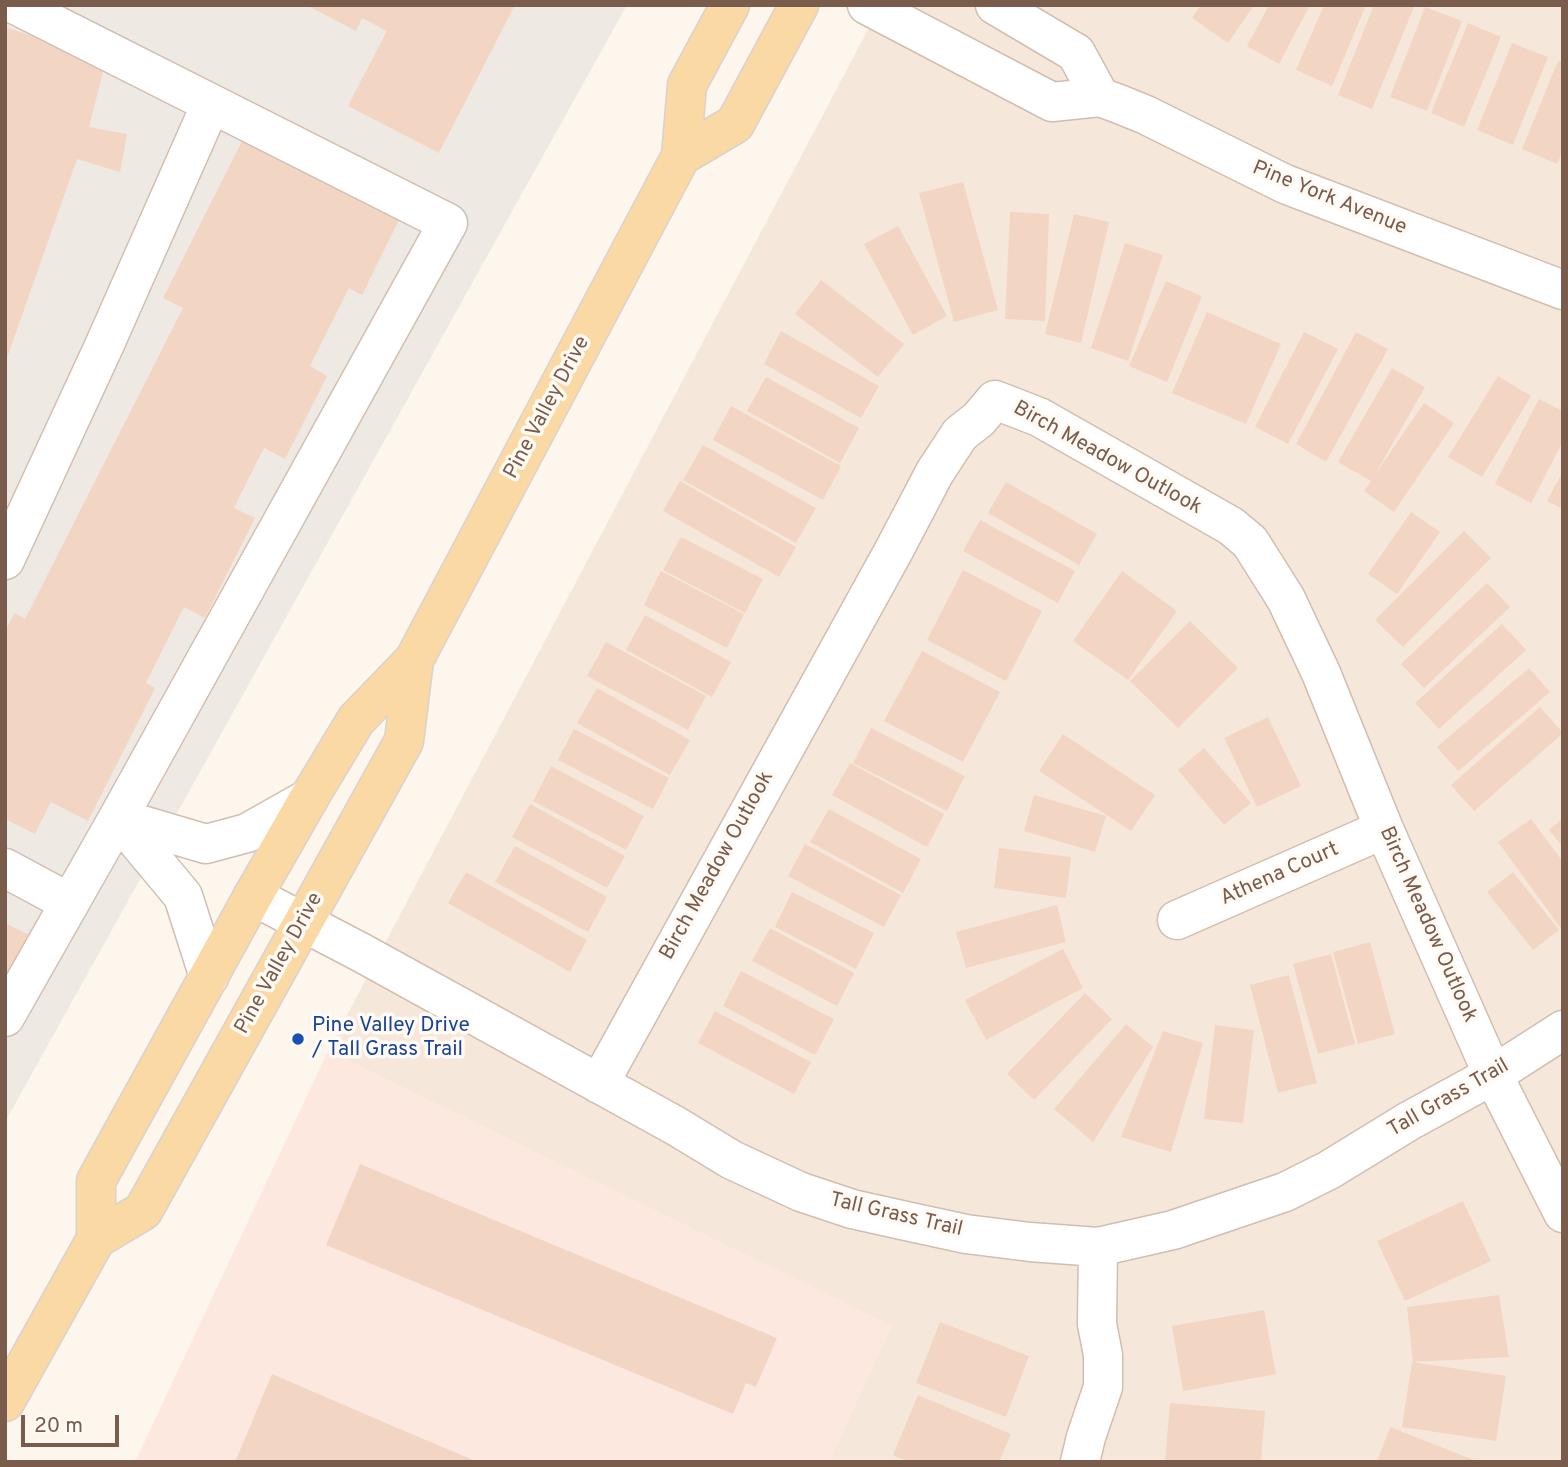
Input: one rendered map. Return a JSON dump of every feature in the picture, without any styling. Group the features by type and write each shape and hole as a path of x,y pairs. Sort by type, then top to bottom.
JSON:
{"main road":[{"name":"Pine Valley Drive","path":"5,1402 96,1239 96,1181 253,896 356,720 414,660 681,156 687,85 730,5"},
{"path":"681,156 734,124 799,5"},
{"name":"Pine Valley Drive","path":"96,1239 143,1211 404,741 414,660"}],"street":[{"path":"5,1017 448,223 16,5"},
{"name":"Pine York Avenue","path":"867,5 1052,102 1100,97 1146,115 1285,184 1563,290"},
{"path":"995,5 1076,53 1100,97"},
{"path":"5,560 104,346 211,104"},
{"name":"Birch Meadow Outlook","path":"599,1084 935,472 960,434 979,419 995,400 1039,416 1231,526 1250,542 1286,598 1321,673 1384,829 1493,1075 1563,1213"},
{"path":"118,818 206,845 247,833 309,798"},
{"path":"118,818 183,896 209,977"},
{"name":"Athena Court","path":"1177,920 1384,829"},
{"path":"5,868 70,903"},
{"name":"Tall Grass Trail","path":"253,896 676,1126 732,1160 801,1192 852,1209 966,1234 1030,1242 1098,1247 1173,1230 1285,1192 1329,1170 1409,1121 1493,1075 1563,1030"},
{"path":"1080,1462 1103,1387 1103,1355 1097,1324 1098,1247"}],"shaded area":[{"path":"5,5 627,5 5,1122"},
{"path":"881,5 1563,5 1563,1462 829,1462 891,1326 328,1051"},
{"path":"328,1051 892,1326 829,1462 135,1462"}],"building":[{"path":"306,5 515,5 439,153 348,106 387,31 362,18 356,31"},
{"path":"1201,5 1254,5 1228,43 1192,18"},
{"path":"1269,5 1310,5 1279,64 1247,46"},
{"path":"1324,5 1366,5 1332,86 1296,70"},
{"path":"1374,5 1414,7 1372,109 1338,95"},
{"path":"1425,7 1462,21 1427,111 1390,97"},
{"path":"1468,23 1501,37 1464,127 1431,113"},
{"path":"5,27 106,60 89,127 127,134 120,172 77,159 6,361"},
{"path":"1512,43 1548,57 1513,145 1477,130"},
{"path":"1558,61 1563,63 1563,150 1557,164 1522,149"},
{"path":"248,129 405,208 362,295 349,288 310,366 327,376 285,459 264,448 234,508 255,518 205,618 184,607 146,683 155,688 88,821 51,802 35,834 5,819 5,631 15,613 25,619 183,308 163,298"},
{"path":"963,182 998,310 954,322 919,193"},
{"path":"1010,212 1049,214 1045,321 1005,319"},
{"path":"1074,214 1109,222 1081,343 1045,334"},
{"path":"898,226 947,316 913,335 864,244"},
{"path":"1125,243 1163,255 1128,361 1091,348"},
{"path":"821,280 904,344 878,377 795,314"},
{"path":"1166,281 1202,296 1167,382 1129,366"},
{"path":"1207,312 1281,344 1246,424 1172,393"},
{"path":"781,331 879,386 861,418 764,364"},
{"path":"1304,332 1338,349 1288,444 1255,427"},
{"path":"1356,332 1388,349 1326,462 1296,444"},
{"path":"1392,368 1425,387 1374,476 1424,403 1454,423 1394,512 1364,491 1371,481 1338,462"},
{"path":"1498,376 1531,396 1482,477 1448,457"},
{"path":"766,377 859,428 840,463 747,411"},
{"path":"1539,399 1563,411 1563,441 1531,503 1495,484"},
{"path":"731,406 841,466 823,500 713,440"},
{"path":"703,445 816,508 796,543 683,480"},
{"path":"1563,471 1563,509 1547,501"},
{"path":"680,481 796,547 779,577 663,511"},
{"path":"1006,482 1097,534 1079,565 988,513"},
{"path":"1411,512 1440,532 1397,594 1368,574"},
{"path":"980,520 1075,571 1058,603 963,551"},
{"path":"1464,531 1491,558 1403,647 1375,620"},
{"path":"681,537 763,579 745,613 663,570"},
{"path":"963,570 1042,611 1006,681 927,640"},
{"path":"661,571 744,614 727,648 644,605"},
{"path":"1122,571 1177,611 1128,680 1073,641"},
{"path":"1487,583 1510,607 1424,688 1401,664"},
{"path":"645,615 731,662 712,697 626,650"},
{"path":"1190,621 1238,668 1178,728 1130,681"},
{"path":"1502,624 1526,650 1439,729 1415,703"},
{"path":"606,642 706,696 688,730 587,676"},
{"path":"922,651 1000,692 963,762 884,721"},
{"path":"1529,668 1550,692 1458,771 1437,747"},
{"path":"597,688 690,740 670,775 577,723"},
{"path":"1540,707 1563,733 1474,811 1451,785"},
{"path":"1268,717 1301,786 1257,807 1224,738"},
{"path":"871,728 965,776 947,811 853,763"},
{"path":"574,729 669,778 653,809 558,760"},
{"path":"1063,734 1155,795 1131,831 1039,771"},
{"path":"1204,748 1251,803 1224,825 1178,770"},
{"path":"850,763 944,814 927,847 832,795"},
{"path":"551,766 644,816 626,850 533,801"},
{"path":"1034,795 1106,816 1095,852 1024,831"},
{"path":"530,804 625,856 607,888 512,837"},
{"path":"829,809 921,859 903,893 810,842"},
{"path":"1563,818 1563,847 1549,830"},
{"path":"1531,819 1563,862 1563,931 1498,842"},
{"path":"805,844 901,895 884,927 788,876"},
{"path":"515,846 607,897 588,932 495,882"},
{"path":"999,848 1071,857 1066,898 994,888"},
{"path":"466,872 587,940 570,972 448,903"},
{"path":"1513,872 1559,930 1533,950 1487,892"},
{"path":"792,892 874,933 856,969 775,927"},
{"path":"1057,905 1066,942 966,968 956,932"},
{"path":"5,923 33,937 5,991"},
{"path":"770,928 854,973 837,1006 752,961"},
{"path":"1370,942 1395,1034 1358,1044 1333,952"},
{"path":"1063,949 1083,988 986,1040 965,1000"},
{"path":"1331,954 1355,1044 1318,1054 1293,964"},
{"path":"741,971 834,1019 815,1055 723,1006"},
{"path":"1289,975 1317,1083 1278,1093 1250,985"},
{"path":"1085,993 1112,1019 1034,1100 1007,1074"},
{"path":"715,1011 811,1062 794,1094 698,1043"},
{"path":"1126,1024 1153,1047 1093,1142 1054,1109"},
{"path":"1215,1025 1254,1030 1243,1123 1204,1119"},
{"path":"1163,1031 1203,1043 1171,1152 1121,1137"},
{"path":"360,1164 777,1338 756,1387 746,1383 733,1414 326,1245"},
{"path":"1463,1201 1491,1261 1405,1301 1377,1241"},
{"path":"1499,1295 1509,1357 1413,1362 1407,1307"},
{"path":"1264,1310 1276,1374 1183,1391 1172,1326"},
{"path":"940,1322 1029,1356 1006,1417 916,1383"},
{"path":"1412,1362 1506,1376 1496,1441 1402,1427"},
{"path":"272,1374 395,1427 478,1462 235,1462"},
{"path":"918,1395 1011,1434 999,1462 910,1462 893,1455"},
{"path":"1170,1403 1265,1411 1261,1462 1165,1462"},
{"path":"1390,1427 1479,1462 1377,1462"}],"place":[{"name":"Pine Valley Drive / Tall Grass Trail","path":"298,1039"}]}
